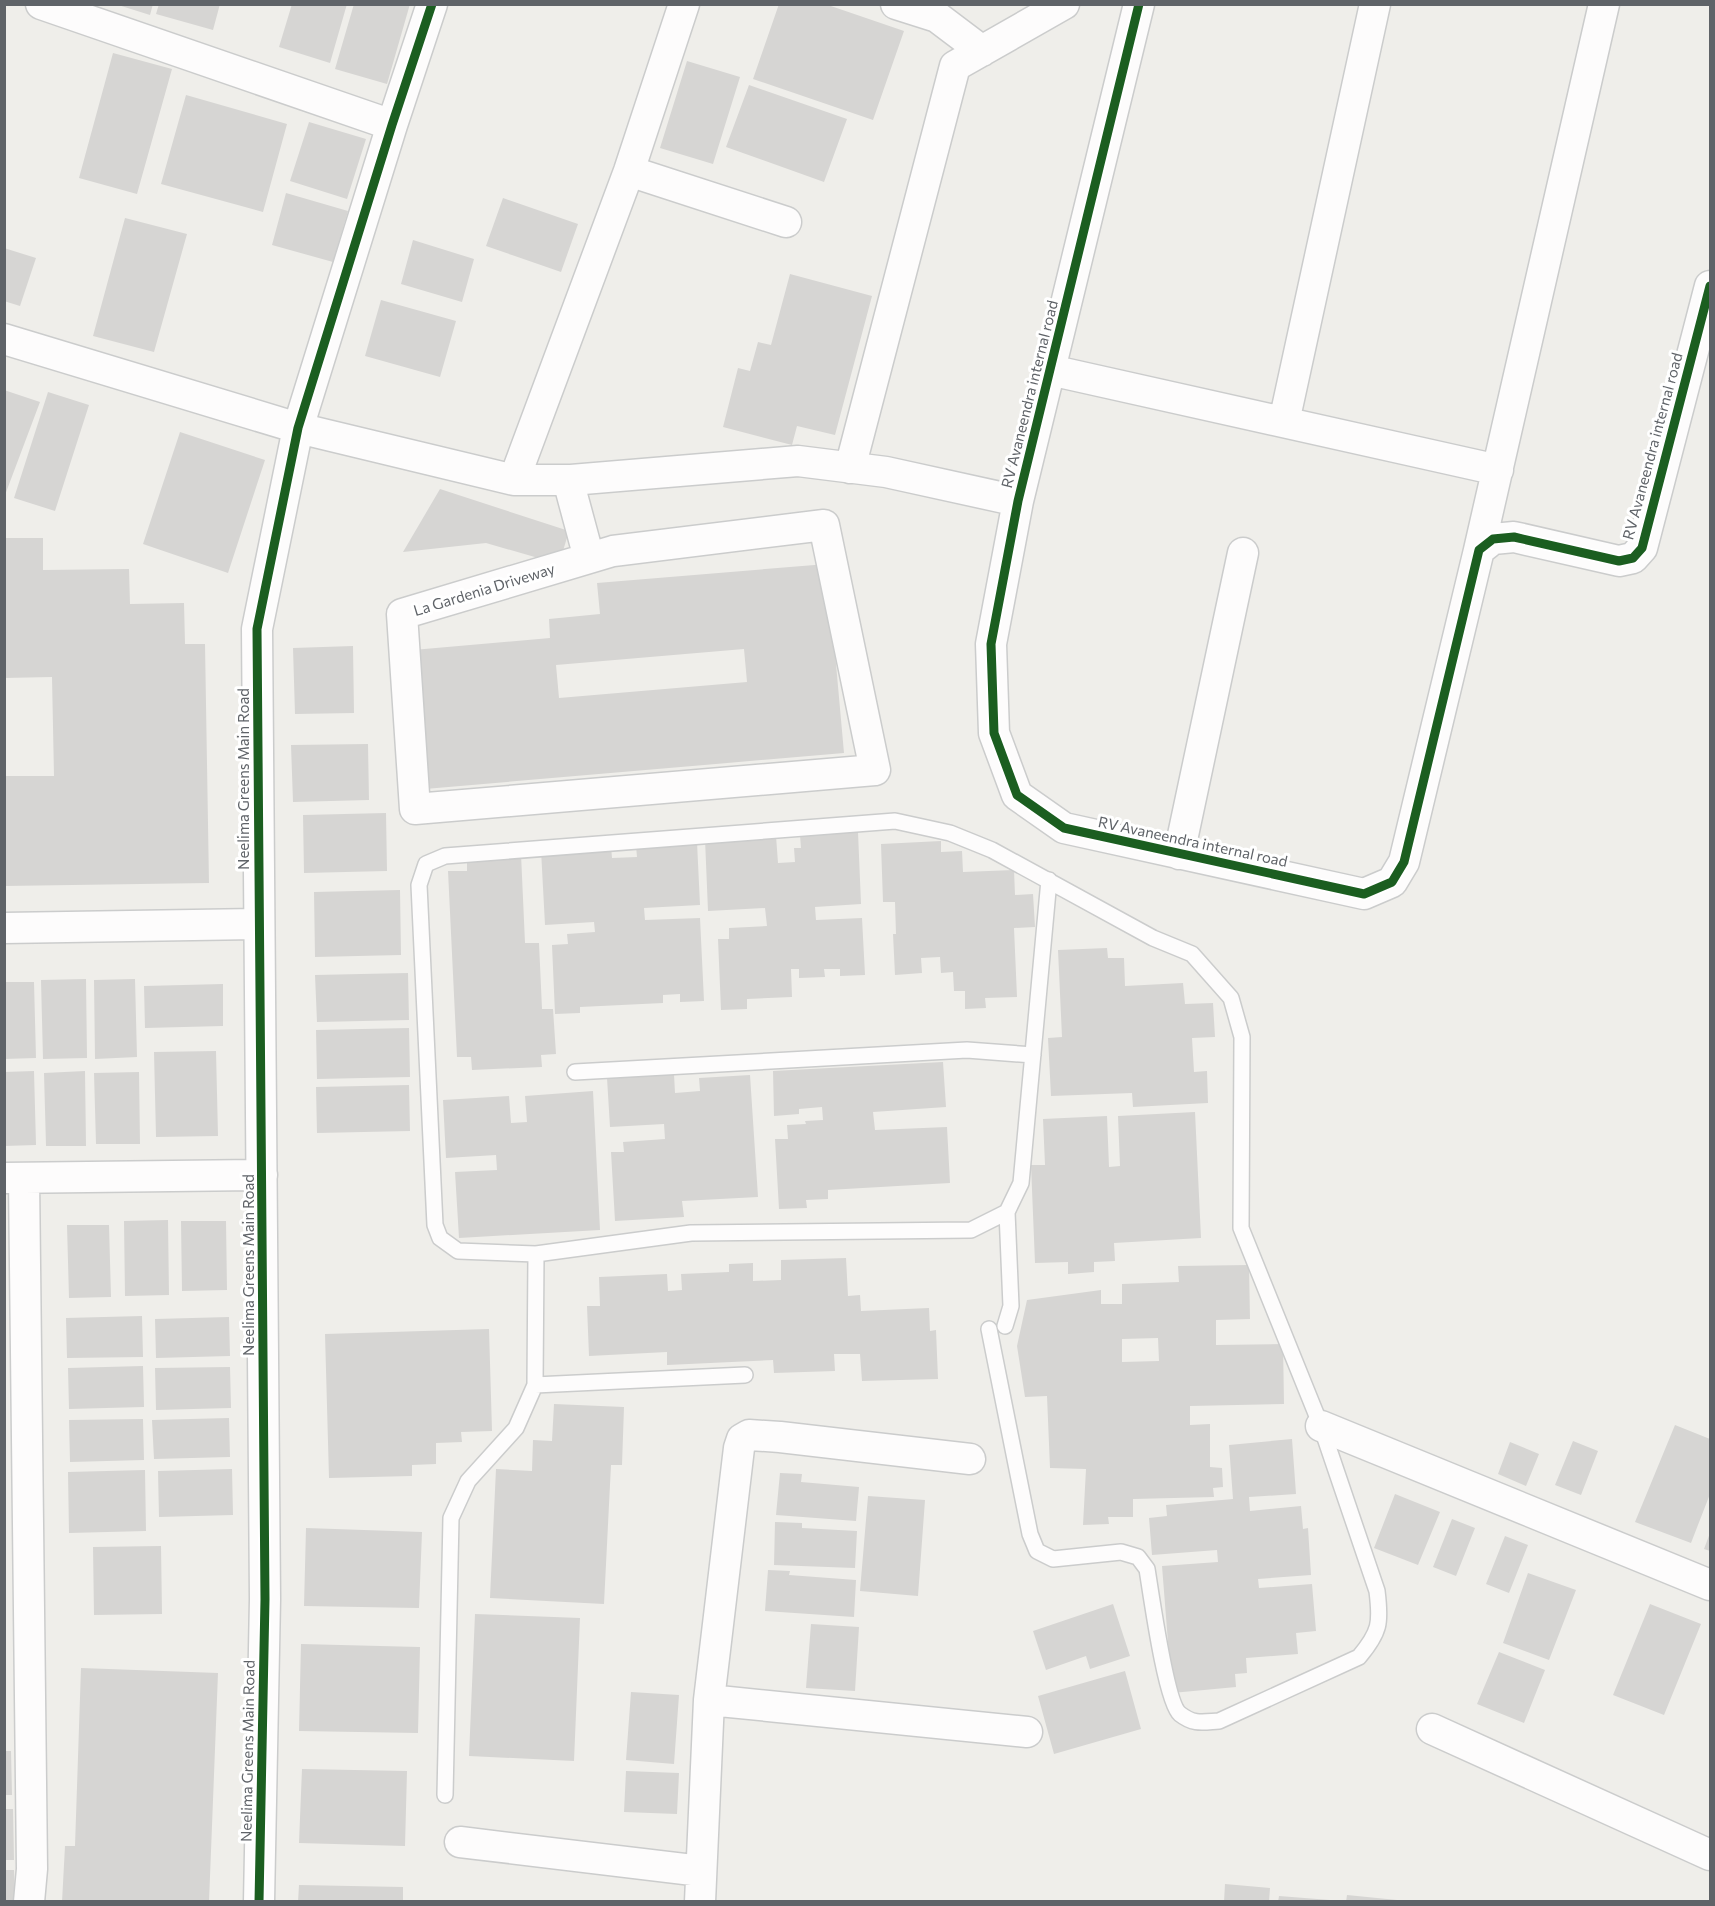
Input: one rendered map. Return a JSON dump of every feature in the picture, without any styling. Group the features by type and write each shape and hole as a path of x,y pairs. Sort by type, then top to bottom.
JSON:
{"street":[{"path":"41,4 392,125"},
{"name":"Neelima Greens Main Road","path":"259,1902 265,1599 257,629 298,428 432,4"},
{"path":"514,480 629,171 684,4"},
{"path":"896,4 937,17 982,51"},
{"path":"850,468 955,66 1064,4"},
{"name":"RV Avaneendra internal road","path":"1138,4 1018,501 991,644 994,733 1017,795 1064,828 1364,894 1392,882 1404,862 1498,470 1604,4"},
{"path":"1284,422 1375,4"},
{"path":"629,171 786,222"},
{"name":"RV Avaneendra internal road","path":"1479,550 1493,538 1514,537 1619,561 1633,558 1642,548 1710,286"},
{"name":"RV Avaneendra internal road","path":"4,339 298,428 514,480 568,480 798,461 886,472 1018,501"},
{"name":"RV Avaneendra internal road","path":"1050,370 1498,470"},
{"path":"568,480 589,558"},
{"name":"La Gardenia Driveway","path":"824,525 875,770 415,809 402,614 589,558 613,551 824,525"},
{"path":"1179,854 1243,554"},
{"path":"4,928 258,924"},
{"path":"29,1902 32,1869 16,1429 14,1178 262,1175"},
{"path":"1321,1426 1710,1585"},
{"path":"700,1902 709,1700 739,1448 742,1439 749,1435 780,1437 970,1459"},
{"path":"709,1700 1027,1732"},
{"path":"1432,1729 1710,1855"},
{"path":"460,1842 701,1871"}],"lane":[{"path":"989,1329 1030,1534 1037,1551 1053,1559 1121,1552 1138,1557 1147,1569 1169,1692 1177,1712 1196,1723 1219,1721 1359,1657 1373,1641 1381,1617 1377,1591 1321,1426 1241,1228 1242,1037 1231,998 1192,954 1153,938 992,850 950,833 895,821 445,856 426,864 419,885 435,1225 440,1238 458,1251 536,1254 691,1233 971,1230 1007,1212"},
{"path":"1005,1326 1011,1306 1007,1212 1021,1183 1049,880"},
{"path":"575,1072 967,1050 1033,1055"},
{"path":"445,1795 451,1518 468,1481 516,1428 534,1385 536,1254"},
{"path":"534,1385 746,1376"}],"building":[{"path":"115,4 153,4 150,15"},
{"path":"159,4 220,4 213,30 156,14"},
{"path":"292,4 347,4 330,63 279,47"},
{"path":"354,4 410,4 387,84 335,69"},
{"path":"779,4 825,4 904,31 873,120 753,79"},
{"path":"113,53 172,69 137,194 79,178"},
{"path":"687,61 740,77 713,164 660,148"},
{"path":"749,85 847,119 824,182 726,147"},
{"path":"186,95 287,124 263,212 161,184"},
{"path":"309,122 366,139 347,199 290,181"},
{"path":"286,193 348,211 333,262 272,245"},
{"path":"503,198 578,224 561,272 486,246"},
{"path":"125,218 187,234 154,352 93,336"},
{"path":"413,240 474,259 462,302 401,284"},
{"path":"4,248 36,258 20,306 4,301"},
{"path":"790,274 872,296 835,435 797,426 792,445 723,427 738,368 750,371 758,342 771,345"},
{"path":"381,300 456,321 440,377 365,356"},
{"path":"4,390 40,402 5,495 4,495"},
{"path":"48,392 89,405 55,511 14,498"},
{"path":"180,432 265,460 228,573 143,544"},
{"path":"440,489 569,531 559,564 486,543 403,552"},
{"path":"4,538 43,538 43,570 129,569 130,604 184,603 185,644 205,644 209,883 4,886 4,776 54,776 52,677 4,678"},
{"path":"827,564 844,753 425,789 413,650 550,638 549,619 600,614 597,583","holes":["744,649 747,682 559,698 556,665"]},
{"path":"353,646 354,713 295,714 293,648"},
{"path":"368,744 369,800 293,802 291,745"},
{"path":"386,813 387,871 304,873 303,815"},
{"path":"858,832 861,904 815,907 816,920 862,918 865,975 840,976 840,969 824,969 825,977 799,978 799,969 791,969 792,997 747,999 747,1009 721,1010 718,939 729,939 729,928 767,926 765,908 708,911 705,839 776,836 778,863 795,862 794,848 801,848 800,835"},
{"path":"941,841 941,852 962,851 963,872 1014,870 1015,895 1033,894 1035,927 1014,928 1017,997 985,998 986,1008 965,1009 965,991 954,991 953,972 941,973 940,957 921,958 922,973 895,975 893,934 896,934 895,902 883,902 881,844"},
{"path":"697,842 700,905 644,908 645,920 700,918 704,1001 680,1002 680,994 663,995 663,1003 580,1007 580,1013 555,1014 552,945 568,944 567,934 595,932 594,922 545,925 541,850 611,846 612,858 637,857 636,846"},
{"path":"521,854 525,943 539,943 542,1009 553,1009 556,1054 541,1055 542,1067 472,1070 471,1057 457,1057 448,871 467,871 467,857"},
{"path":"400,890 401,955 315,957 314,892"},
{"path":"1107,948 1108,958 1124,958 1125,986 1183,983 1185,1004 1213,1003 1215,1037 1192,1038 1194,1072 1207,1071 1208,1103 1133,1107 1132,1093 1051,1096 1048,1038 1062,1037 1058,950"},
{"path":"408,973 409,1020 317,1022 315,975"},
{"path":"86,979 87,1058 43,1059 41,980"},
{"path":"135,979 137,1057 95,1059 94,980"},
{"path":"4,982 34,982 36,1058 4,1059"},
{"path":"223,984 223,1026 145,1028 144,986"},
{"path":"409,1028 410,1077 317,1079 316,1030"},
{"path":"216,1051 218,1136 156,1137 154,1052"},
{"path":"943,1062 946,1107 873,1112 875,1130 947,1127 950,1183 828,1190 828,1199 806,1200 807,1208 779,1209 775,1139 788,1139 787,1125 823,1120 822,1107 799,1109 799,1114 774,1116 773,1071"},
{"path":"34,1071 36,1145 4,1146 4,1072"},
{"path":"85,1071 86,1146 46,1146 44,1073"},
{"path":"139,1072 140,1144 96,1144 94,1073"},
{"path":"674,1074 675,1093 700,1091 699,1078 750,1075 758,1197 682,1201 684,1217 615,1221 611,1152 624,1152 623,1142 665,1139 664,1124 610,1127 607,1078"},
{"path":"409,1085 410,1131 317,1133 316,1087"},
{"path":"593,1091 600,1230 459,1238 455,1172 497,1170 496,1155 446,1158 443,1100 509,1096 511,1123 527,1122 525,1096"},
{"path":"1195,1112 1201,1238 1114,1243 1115,1261 1094,1262 1094,1272 1068,1274 1068,1262 1035,1263 1031,1165 1045,1165 1043,1119 1107,1116 1109,1167 1120,1166 1118,1116"},
{"path":"168,1220 169,1295 125,1296 124,1221"},
{"path":"181,1221 226,1221 227,1290 182,1291"},
{"path":"67,1225 109,1225 111,1297 69,1298"},
{"path":"846,1258 848,1296 860,1295 861,1311 929,1308 930,1331 936,1330 938,1379 862,1381 860,1354 834,1354 835,1371 774,1373 773,1360 667,1365 667,1352 589,1356 587,1306 600,1306 599,1277 667,1274 668,1291 682,1290 681,1274 729,1272 729,1264 753,1263 753,1281 781,1280 781,1260"},
{"path":"1249,1265 1250,1319 1216,1320 1216,1345 1283,1344 1284,1404 1190,1406 1190,1425 1210,1424 1210,1467 1222,1468 1223,1487 1213,1488 1214,1497 1133,1499 1133,1517 1108,1517 1109,1524 1083,1525 1086,1469 1050,1468 1047,1396 1025,1397 1017,1346 1027,1300 1101,1290 1101,1304 1122,1304 1122,1284 1179,1282 1178,1266","holes":["1158,1338 1159,1361 1122,1362 1122,1339"]},
{"path":"142,1316 143,1357 67,1358 66,1318"},
{"path":"229,1317 230,1356 156,1358 155,1319"},
{"path":"489,1329 492,1431 461,1432 462,1442 436,1443 436,1464 412,1465 412,1476 329,1478 325,1334"},
{"path":"143,1366 144,1407 69,1409 68,1368"},
{"path":"230,1367 231,1408 156,1410 155,1368"},
{"path":"554,1404 624,1407 622,1465 611,1465 604,1604 490,1598 496,1469 532,1471 533,1440 552,1441"},
{"path":"229,1418 230,1457 154,1459 152,1420"},
{"path":"143,1419 144,1460 70,1462 69,1420"},
{"path":"1675,1425 1710,1439 1710,1494 1691,1543 1635,1522"},
{"path":"1292,1439 1296,1494 1249,1497 1250,1511 1301,1506 1303,1529 1308,1528 1311,1575 1258,1579 1259,1588 1312,1584 1316,1631 1296,1633 1298,1654 1246,1658 1247,1673 1235,1674 1236,1687 1172,1693 1162,1566 1218,1562 1217,1550 1152,1555 1149,1518 1167,1516 1166,1505 1233,1499 1229,1445"},
{"path":"1573,1441 1598,1451 1581,1495 1555,1485"},
{"path":"1510,1442 1539,1454 1526,1486 1498,1474"},
{"path":"232,1469 233,1515 159,1517 158,1471"},
{"path":"145,1470 146,1531 69,1533 68,1472"},
{"path":"780,1473 802,1474 801,1482 859,1487 856,1521 776,1515"},
{"path":"1395,1494 1440,1512 1418,1565 1374,1548"},
{"path":"868,1496 925,1500 918,1596 860,1591"},
{"path":"1452,1519 1475,1528 1456,1576 1433,1567"},
{"path":"775,1522 802,1523 802,1528 857,1531 855,1568 774,1565"},
{"path":"306,1528 422,1532 419,1608 304,1606"},
{"path":"1710,1533 1710,1551 1704,1549"},
{"path":"1505,1536 1528,1545 1509,1593 1486,1584"},
{"path":"161,1546 162,1614 94,1615 93,1547"},
{"path":"768,1570 790,1571 789,1575 856,1580 854,1617 765,1611"},
{"path":"1528,1573 1576,1590 1549,1660 1503,1643"},
{"path":"1113,1604 1130,1656 1090,1669 1086,1656 1046,1670 1033,1631"},
{"path":"1650,1604 1701,1624 1664,1715 1613,1695"},
{"path":"475,1614 580,1618 574,1761 469,1756"},
{"path":"811,1624 859,1627 855,1691 806,1688"},
{"path":"301,1644 420,1647 418,1733 299,1731"},
{"path":"1499,1652 1545,1670 1524,1723 1477,1704"},
{"path":"81,1668 218,1673 209,1902 62,1902 65,1846 75,1846"},
{"path":"1125,1671 1141,1729 1054,1754 1038,1696"},
{"path":"631,1692 679,1695 674,1764 626,1760"},
{"path":"4,1751 11,1751 12,1795 4,1795"},
{"path":"302,1769 407,1771 405,1846 299,1843"},
{"path":"626,1771 679,1773 677,1814 624,1812"},
{"path":"4,1809 13,1809 14,1860 4,1860"},
{"path":"4,1870 14,1870 15,1902 4,1902"},
{"path":"1225,1884 1270,1888 1269,1902 1224,1902"},
{"path":"299,1885 403,1887 403,1902 298,1902"},
{"path":"1347,1895 1397,1900 1397,1902 1346,1902"},
{"path":"1279,1896 1330,1900 1330,1902 1278,1902"}],"cycle path":[{"path":"259,1902 265,1599 257,629 298,428 432,4"},
{"path":"1139,4 1018,501 991,644 994,733 1017,795 1064,828 1364,894 1392,882 1404,862 1479,550 1493,539 1514,537 1619,561 1633,558 1642,548 1710,286"}]}
